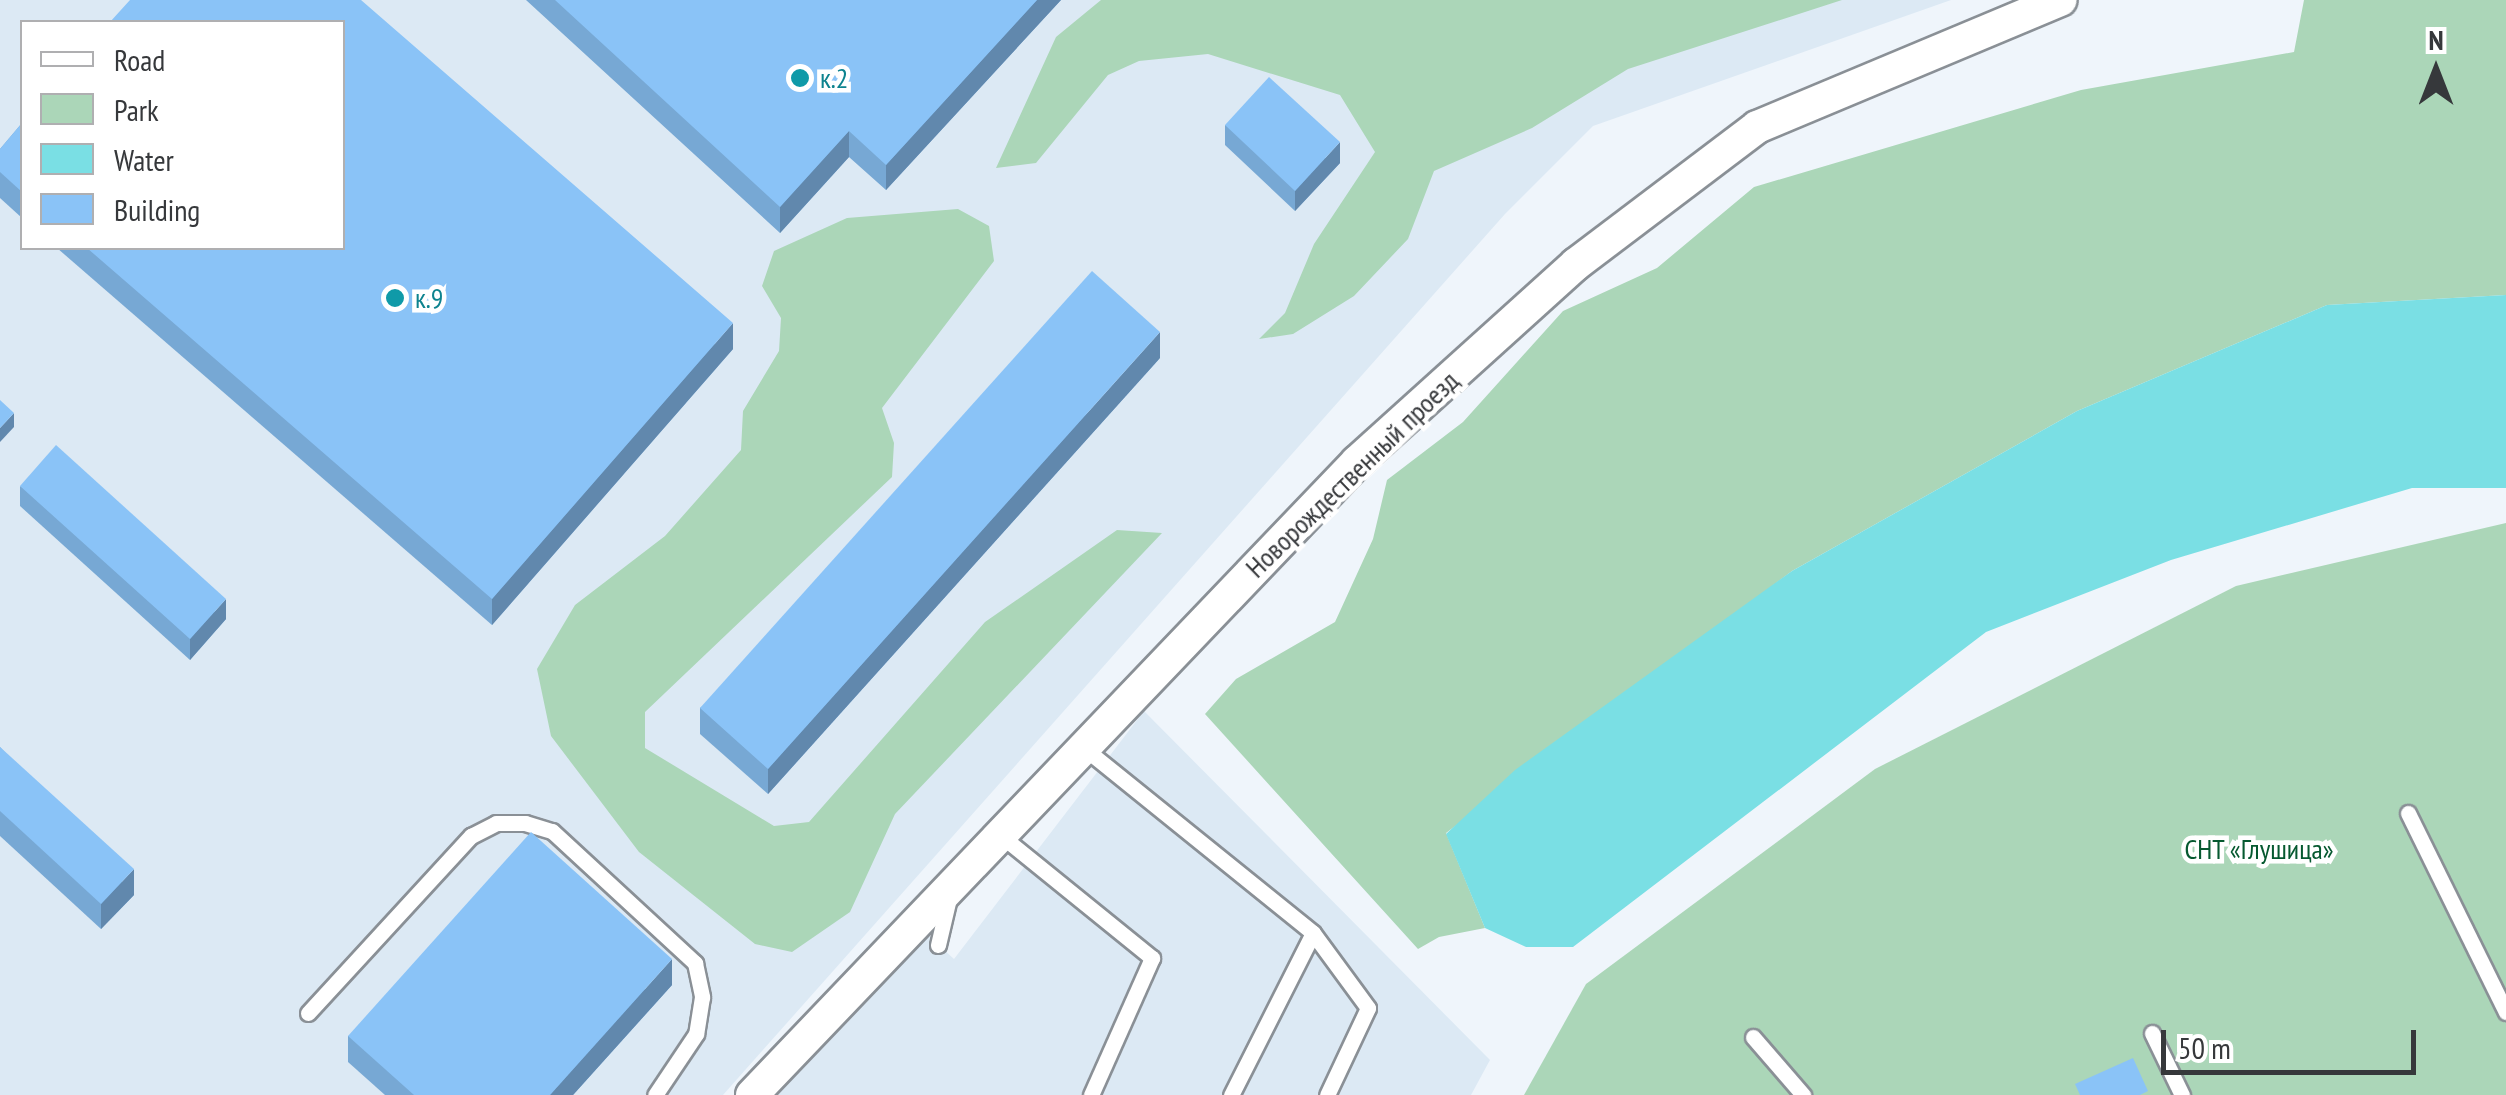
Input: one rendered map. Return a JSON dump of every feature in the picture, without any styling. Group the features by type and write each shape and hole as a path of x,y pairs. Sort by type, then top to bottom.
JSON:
{"street":[{"name":"Новорождественный проезд","path":"752,1095 997,832 1357,462 1606,242 1758,127 2061,0"}],"lane":[{"path":"1081,745 1313,933 1368,1008 1328,1095"},
{"path":"2408,813 2506,1012"},
{"path":"308,1013 471,836 496,823 525,823 552,832 695,963 702,997 696,1034 655,1095"},
{"path":"997,832 1152,958 1091,1095"},
{"path":"938,945 954,879"},
{"path":"1232,1095 1313,933"},
{"path":"2152,1033 2182,1095"},
{"path":"1753,1037 1803,1095"}],"shaded area":[{"path":"0,0 1951,0 1593,126 1505,214 723,1095 0,1095"},
{"path":"1144,711 1490,1060 1471,1095 769,1095 920,928 954,959"}],"green space":[{"path":"1101,0 1842,0 1628,69 1532,128 1434,171 1408,239 1354,296 1293,334 1259,339 1285,313 1314,244 1375,152 1340,95 1208,54 1139,61 1108,75 1036,163 996,168 1056,37"},
{"path":"2304,0 2506,0 2506,295 2327,305 2077,411 1792,571 1446,833 1485,928 1439,937 1418,949 1205,714 1236,679 1335,622 1373,539 1387,480 1463,422 1563,311 1657,268 1754,187 2081,90 2294,52"},
{"path":"958,209 989,226 994,261 882,408 894,443 892,477 645,712 645,748 774,826 809,822 985,622 1117,530 1162,533 895,814 850,912 792,952 755,944 639,852 551,736 537,669 575,605 665,536 741,450 743,411 779,351 781,318 762,286 774,251 847,218"},
{"name":"СНТ «Глушица»","path":"2506,523 2506,1095 1524,1095 1586,984 1875,769 2236,586"}],"water":[{"path":"2506,295 2506,488 2412,488 2171,560 1986,632 1573,947 1526,947 1485,928 1446,834 1515,770 1792,571 2077,411 2327,305"}],"building":[{"name":"к.9","path":"130,0 361,0 733,323 492,599 89,250 345,250 345,20 112,20"},
{"name":"к.2","path":"555,0 1037,0 886,165 849,131 780,207"},
{"path":"1269,77 1340,142 1295,191 1225,125"},
{"path":"20,125 20,190 0,172 0,149"},
{"path":"1092,271 1160,332 768,769 700,708"},
{"path":"0,400 14,413 0,428"},
{"path":"56,445 226,599 190,639 20,486"},
{"path":"0,747 134,869 101,904 0,811"},
{"path":"531,832 672,959 550,1095 414,1095 348,1036"},
{"path":"2133,1058 2148,1091 2140,1095 2080,1095 2075,1084"}],"place":[{"name":"к.2","path":"800,78"},
{"name":"к.9","path":"395,298"}]}
